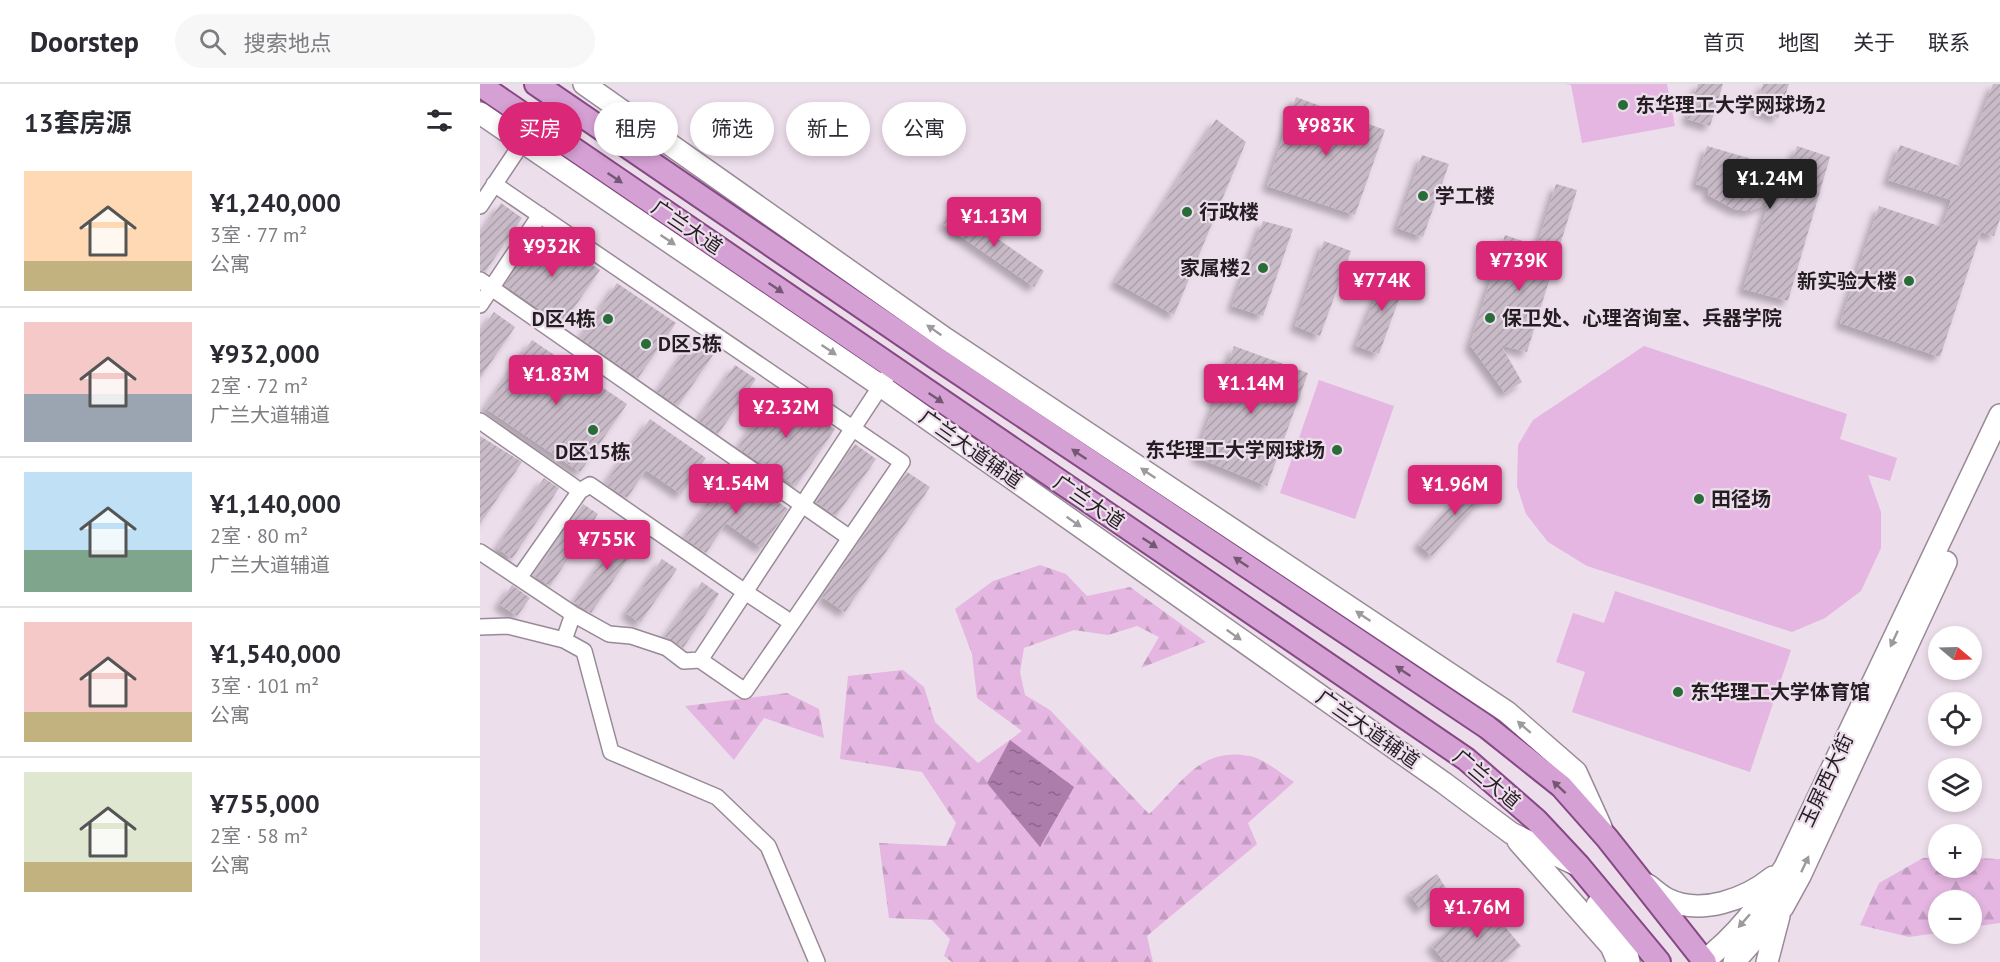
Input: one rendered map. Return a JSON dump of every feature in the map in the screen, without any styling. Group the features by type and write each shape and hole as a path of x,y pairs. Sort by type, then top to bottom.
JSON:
{"main road":[{"name":"广兰大道","path":"536,84 927,352 1487,727 1560,786 1607,838 1704,961"},
{"path":"584,84 946,339 1507,712 1576,772 1607,838"},
{"name":"广兰大道","path":"480,85 498,102"},
{"path":"480,113 498,120"},
{"name":"广兰大道","path":"564,156 887,377 1466,759 1536,820 1579,866 1659,962"},
{"name":"广兰大道辅道","path":"887,377 1511,834 1579,866"},
{"name":"玉屏西大街","path":"1704,961 1745,920 1785,867 2000,415"},
{"name":"玉屏西大街","path":"1734,962 1782,907 1800,876 2000,446"},
{"path":"1511,834 1611,946 1618,962"},
{"path":"1557,856 1623,936 1629,962"},
{"path":"1638,878 1668,900 1692,906 1720,904 1764,884 1785,867"},
{"path":"1767,962 1782,907"}],"street":[{"path":"480,206 513,156"},
{"path":"480,552 573,614 609,634 632,636 667,648 684,661 700,660 745,691 902,462 494,184"},
{"path":"480,305 486,283 540,215"},
{"path":"486,283 850,538"},
{"path":"700,660 887,377"},
{"path":"480,421 580,491"},
{"path":"519,578 580,491 590,485 792,623"},
{"path":"564,640 573,614"},
{"path":"480,627 508,626 564,640 584,651 611,752 717,797 768,846 817,962"}],"green space":[{"name":"东华理工大学网球场2","path":"1565,84 1667,84 1675,126 1582,143 1571,85"},
{"name":"田径场","path":"1644,346 1847,414 1840,439 1897,458 1890,481 1868,475 1881,512 1881,548 1861,591 1825,618 1792,632 1587,566 1548,542 1526,514 1517,486 1518,445 1533,420"},
{"name":"东华理工大学网球场","path":"1319,380 1394,406 1355,519 1280,493"},
{"path":"1040,565 1066,574 1087,596 1130,587 1206,642 1141,668 1159,637 1137,626 1108,635 1074,630 1024,648 1020,672 1025,695 1050,710 1149,814 1192,770 1217,757 1232,754 1250,756 1267,763 1294,782 1248,823 1257,844 1147,936 1153,962 952,962 944,956 950,939 932,920 889,918 879,843 946,846 956,823 922,772 840,759 848,676 903,670 924,687 935,722 978,763 1022,731 977,698 972,654 955,609 993,581"},
{"name":"东华理工大学体育馆","path":"1615,591 1791,650 1750,772 1572,712 1585,672 1556,662 1573,613 1604,623"},
{"path":"787,693 819,709 824,738 764,718 734,760 685,706"},
{"path":"1923,858 1928,858 1928,878 1982,878 1982,858 2000,859 2000,923 1982,925 1982,890 1928,890 1928,934 1909,937 1860,925 1879,883"}],"water":[{"path":"1010,740 1074,787 1040,847 987,783"}],"building":[{"path":"1698,84 1723,84 1710,126 1687,119"},
{"path":"1763,84 1789,84 1778,118 1755,110"},
{"name":"新实验大楼","path":"1993,84 2000,84 2000,219 1994,236 1981,232 1940,357 1840,323 1879,206 1942,227 1951,200 1888,180 1900,145 1962,167"},
{"path":"1296,97 1385,130 1355,215 1267,186"},
{"name":"行政楼","path":"1216,119 1246,142 1174,315 1115,282"},
{"path":"1707,146 1790,170 1797,146 1830,157 1788,301 1743,289 1768,204 1749,211 1734,209 1708,195 1709,188 1696,184"},
{"name":"学工楼","path":"1422,155 1449,164 1423,237 1397,228"},
{"path":"1556,184 1577,190 1527,352 1501,345 1522,382 1505,393 1470,345 1505,235 1537,246"},
{"path":"501,203 522,218 485,272 480,270 480,234"},
{"path":"955,209 1044,271 1034,287 943,224"},
{"name":"家属楼2","path":"1263,221 1293,229 1263,316 1232,306"},
{"path":"540,232 600,270 562,325 505,285"},
{"path":"1324,241 1351,251 1320,336 1295,326"},
{"path":"1387,269 1407,277 1379,354 1356,346"},
{"path":"617,283 676,323 638,378 580,338"},
{"path":"494,312 515,327 480,378 480,332"},
{"path":"694,338 715,352 678,406 657,392"},
{"path":"532,340 627,404 580,472 485,408"},
{"path":"1234,346 1308,373 1267,486 1196,457"},
{"path":"735,365 756,379 718,434 698,420"},
{"path":"776,392 835,429 796,486 738,448"},
{"path":"650,419 706,458 681,494 646,470 627,498 605,484"},
{"path":"480,436 522,462 480,524"},
{"path":"855,444 876,459 836,516 816,502"},
{"path":"907,472 930,487 845,612 822,597"},
{"path":"729,473 766,500 769,496 788,509 762,548 726,523 706,553 684,538"},
{"path":"544,478 559,488 512,559 497,548"},
{"path":"1482,478 1492,492 1479,503 1432,556 1418,544 1466,487 1468,488"},
{"path":"583,504 598,514 550,586 535,576"},
{"path":"624,529 641,540 591,613 574,602"},
{"path":"662,559 677,569 640,623 626,613"},
{"path":"702,582 719,594 683,648 665,637"},
{"path":"512,585 530,598 517,616 499,604"},
{"path":"1437,874 1447,890 1420,909 1409,893"},
{"path":"1483,900 1521,946 1502,962 1445,962 1431,945"}],"place":[{"name":"东华理工大学网球场2","path":"1623,105"},
{"name":"学工楼","path":"1423,196"},
{"name":"行政楼","path":"1187,212"},
{"name":"家属楼2","path":"1263,268"},
{"name":"新实验大楼","path":"1909,281"},
{"name":"保卫处、心理咨询室、兵器学院","path":"1490,318"},
{"name":"D区4栋","path":"608,319"},
{"name":"D区5栋","path":"646,344"},
{"name":"D区15栋","path":"593,430"},
{"name":"东华理工大学网球场","path":"1337,450"},
{"name":"田径场","path":"1699,499"},
{"name":"东华理工大学体育馆","path":"1678,692"}]}
